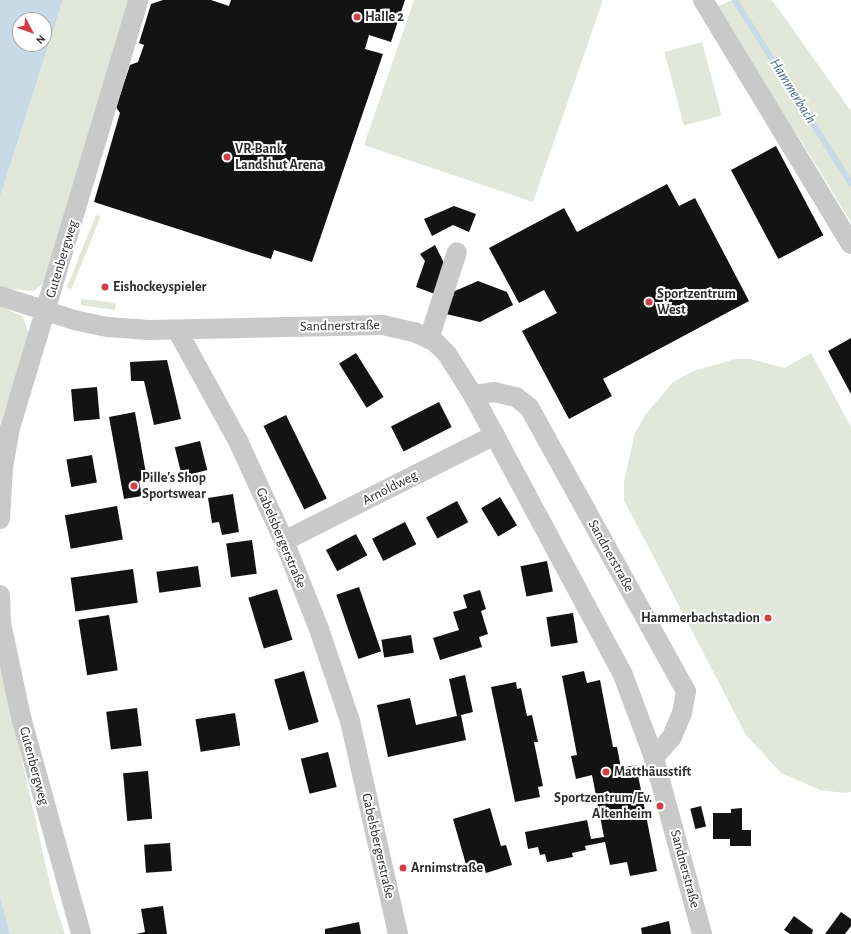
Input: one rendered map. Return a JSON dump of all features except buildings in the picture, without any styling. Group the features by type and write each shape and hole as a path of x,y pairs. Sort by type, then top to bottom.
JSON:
{"street":[{"name":"Gutenbergweg","path":"0,519 3,468 10,428 138,0"},
{"path":"703,0 851,244"},
{"path":"429,339 457,252"},
{"path":"0,296 46,311 108,328 177,330"},
{"name":"Sandnerstraße","path":"177,330 383,325 414,332 429,339 447,354 496,435 623,675 654,758 702,934"},
{"name":"Gabelsbergerstraße","path":"177,330 239,442 284,541 319,629 350,721 398,934"},
{"name":"Sandnerstraße","path":"473,395 494,392 516,396 528,407 686,691 682,713 672,737 654,758"},
{"name":"Arnoldweg","path":"284,541 496,435"},
{"name":"Gutenbergweg","path":"0,595 1,623 21,717 81,934"}],"shaded area":[{"path":"63,0 130,0 52,262 43,283 34,291 11,289 0,286 0,197 46,52 52,52 52,34"},
{"path":"414,0 603,0 533,202 364,145"},
{"path":"732,0 772,0 851,111 851,222 801,141 711,9"},
{"path":"702,42 722,115 684,126 664,52"},
{"path":"96,215 101,217 71,289 67,287"},
{"path":"81,299 116,303 115,310 81,305"},
{"path":"0,305 23,317 29,335 0,424"},
{"name":"Hammerbachstadion","path":"811,353 851,427 851,792 844,793 820,790 781,773 746,735 624,500 624,481 635,433 646,414 673,382 693,371 735,359 751,359 784,368"},
{"path":"0,664 53,897 65,934 10,934 0,896"}],"water":[{"path":"0,0 63,0 52,34 52,12 12,12 12,52 46,52 0,197"},
{"path":"0,896 10,934 0,934"}],"waterway":[{"name":"Hammerbach","path":"735,0 851,183"}],"place":[{"name":"Halle 2","path":"357,17"},
{"name":"VR-Bank Landshut Arena","path":"227,157"},
{"name":"Eishockeyspieler","path":"105,287"},
{"name":"Sportzentrum West","path":"649,302"},
{"name":"Pille's Shop Sportswear","path":"134,486"},
{"name":"Hammerbachstadion","path":"768,618"},
{"name":"Matthäusstift","path":"606,772"},
{"name":"Sportzentrum/Ev. Altenheim","path":"660,806"},
{"name":"Arnimstraße","path":"403,868"}]}
